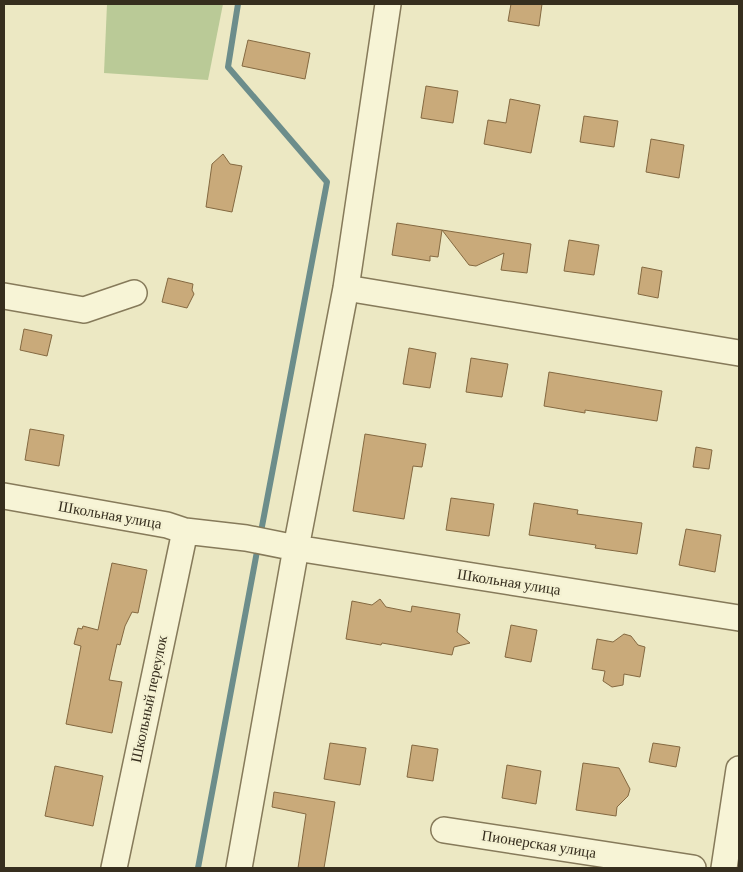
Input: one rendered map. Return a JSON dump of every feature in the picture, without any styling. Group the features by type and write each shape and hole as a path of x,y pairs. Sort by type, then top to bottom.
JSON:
{"street":[{"path":"240,868 287,546 346,288 388,4"},
{"path":"346,288 739,353"},
{"path":"4,296 84,310 134,293"},
{"name":"Школьная улица","path":"4,496 167,524 184,531 246,538 739,618"},
{"name":"Школьный переулок","path":"114,868 184,531"},
{"path":"724,868 739,769"},
{"name":"Пионерская улица","path":"444,830 693,868"}],"green space":[{"path":"107,4 223,4 208,80 104,73"}],"building":[{"path":"511,4 542,4 539,26 508,21"},
{"path":"248,40 310,53 305,79 242,66"},
{"path":"426,86 458,91 453,123 421,118"},
{"path":"510,99 540,105 531,153 484,144 488,120 506,123"},
{"path":"584,116 618,121 614,147 580,142"},
{"path":"651,139 684,145 679,178 646,172"},
{"path":"223,154 230,164 242,166 232,212 206,207 212,164"},
{"path":"397,223 442,230 438,257 430,256 430,261 392,255"},
{"path":"442,230 531,244 527,273 501,270 504,253 476,266 469,265"},
{"path":"569,240 599,245 594,275 564,271"},
{"path":"642,267 662,271 658,298 638,294"},
{"path":"168,278 193,284 192,290 194,294 187,308 162,302"},
{"path":"24,329 52,335 47,356 20,350"},
{"path":"409,348 436,353 430,388 403,384"},
{"path":"471,358 508,364 502,397 466,392"},
{"path":"549,372 662,391 657,421 585,410 585,413 544,406"},
{"path":"30,429 64,435 59,466 25,460"},
{"path":"365,434 426,444 422,467 413,466 404,519 353,511"},
{"path":"696,447 712,450 709,469 693,467"},
{"path":"451,498 494,504 489,536 446,530"},
{"path":"534,503 578,510 577,514 642,523 637,554 595,548 596,545 529,535"},
{"path":"686,529 721,535 715,572 679,565"},
{"path":"112,563 147,570 138,613 132,612 125,626 120,645 117,644 109,680 122,682 112,733 66,724 81,646 74,644 78,628 82,629 83,626 98,630"},
{"path":"380,599 386,607 411,612 412,606 460,614 457,632 470,643 454,647 452,655 346,639 352,601 372,605"},
{"path":"511,625 537,630 531,662 505,657"},
{"path":"624,634 631,636 638,645 645,647 640,677 624,674 623,685 612,687 603,681 605,671 592,669 597,639 613,642"},
{"path":"330,743 366,748 360,785 324,779"},
{"path":"653,743 680,747 676,767 649,762"},
{"path":"412,745 438,749 433,781 407,777"},
{"path":"583,763 619,768 630,789 628,796 617,807 616,816 576,810"},
{"path":"507,765 541,771 536,804 502,798"},
{"path":"55,766 103,776 93,826 45,816"},
{"path":"274,792 335,802 324,868 298,868 306,814 272,807"}],"waterway":[{"path":"238,4 228,67 327,182 260,537"},
{"path":"198,868 258,546"}]}
